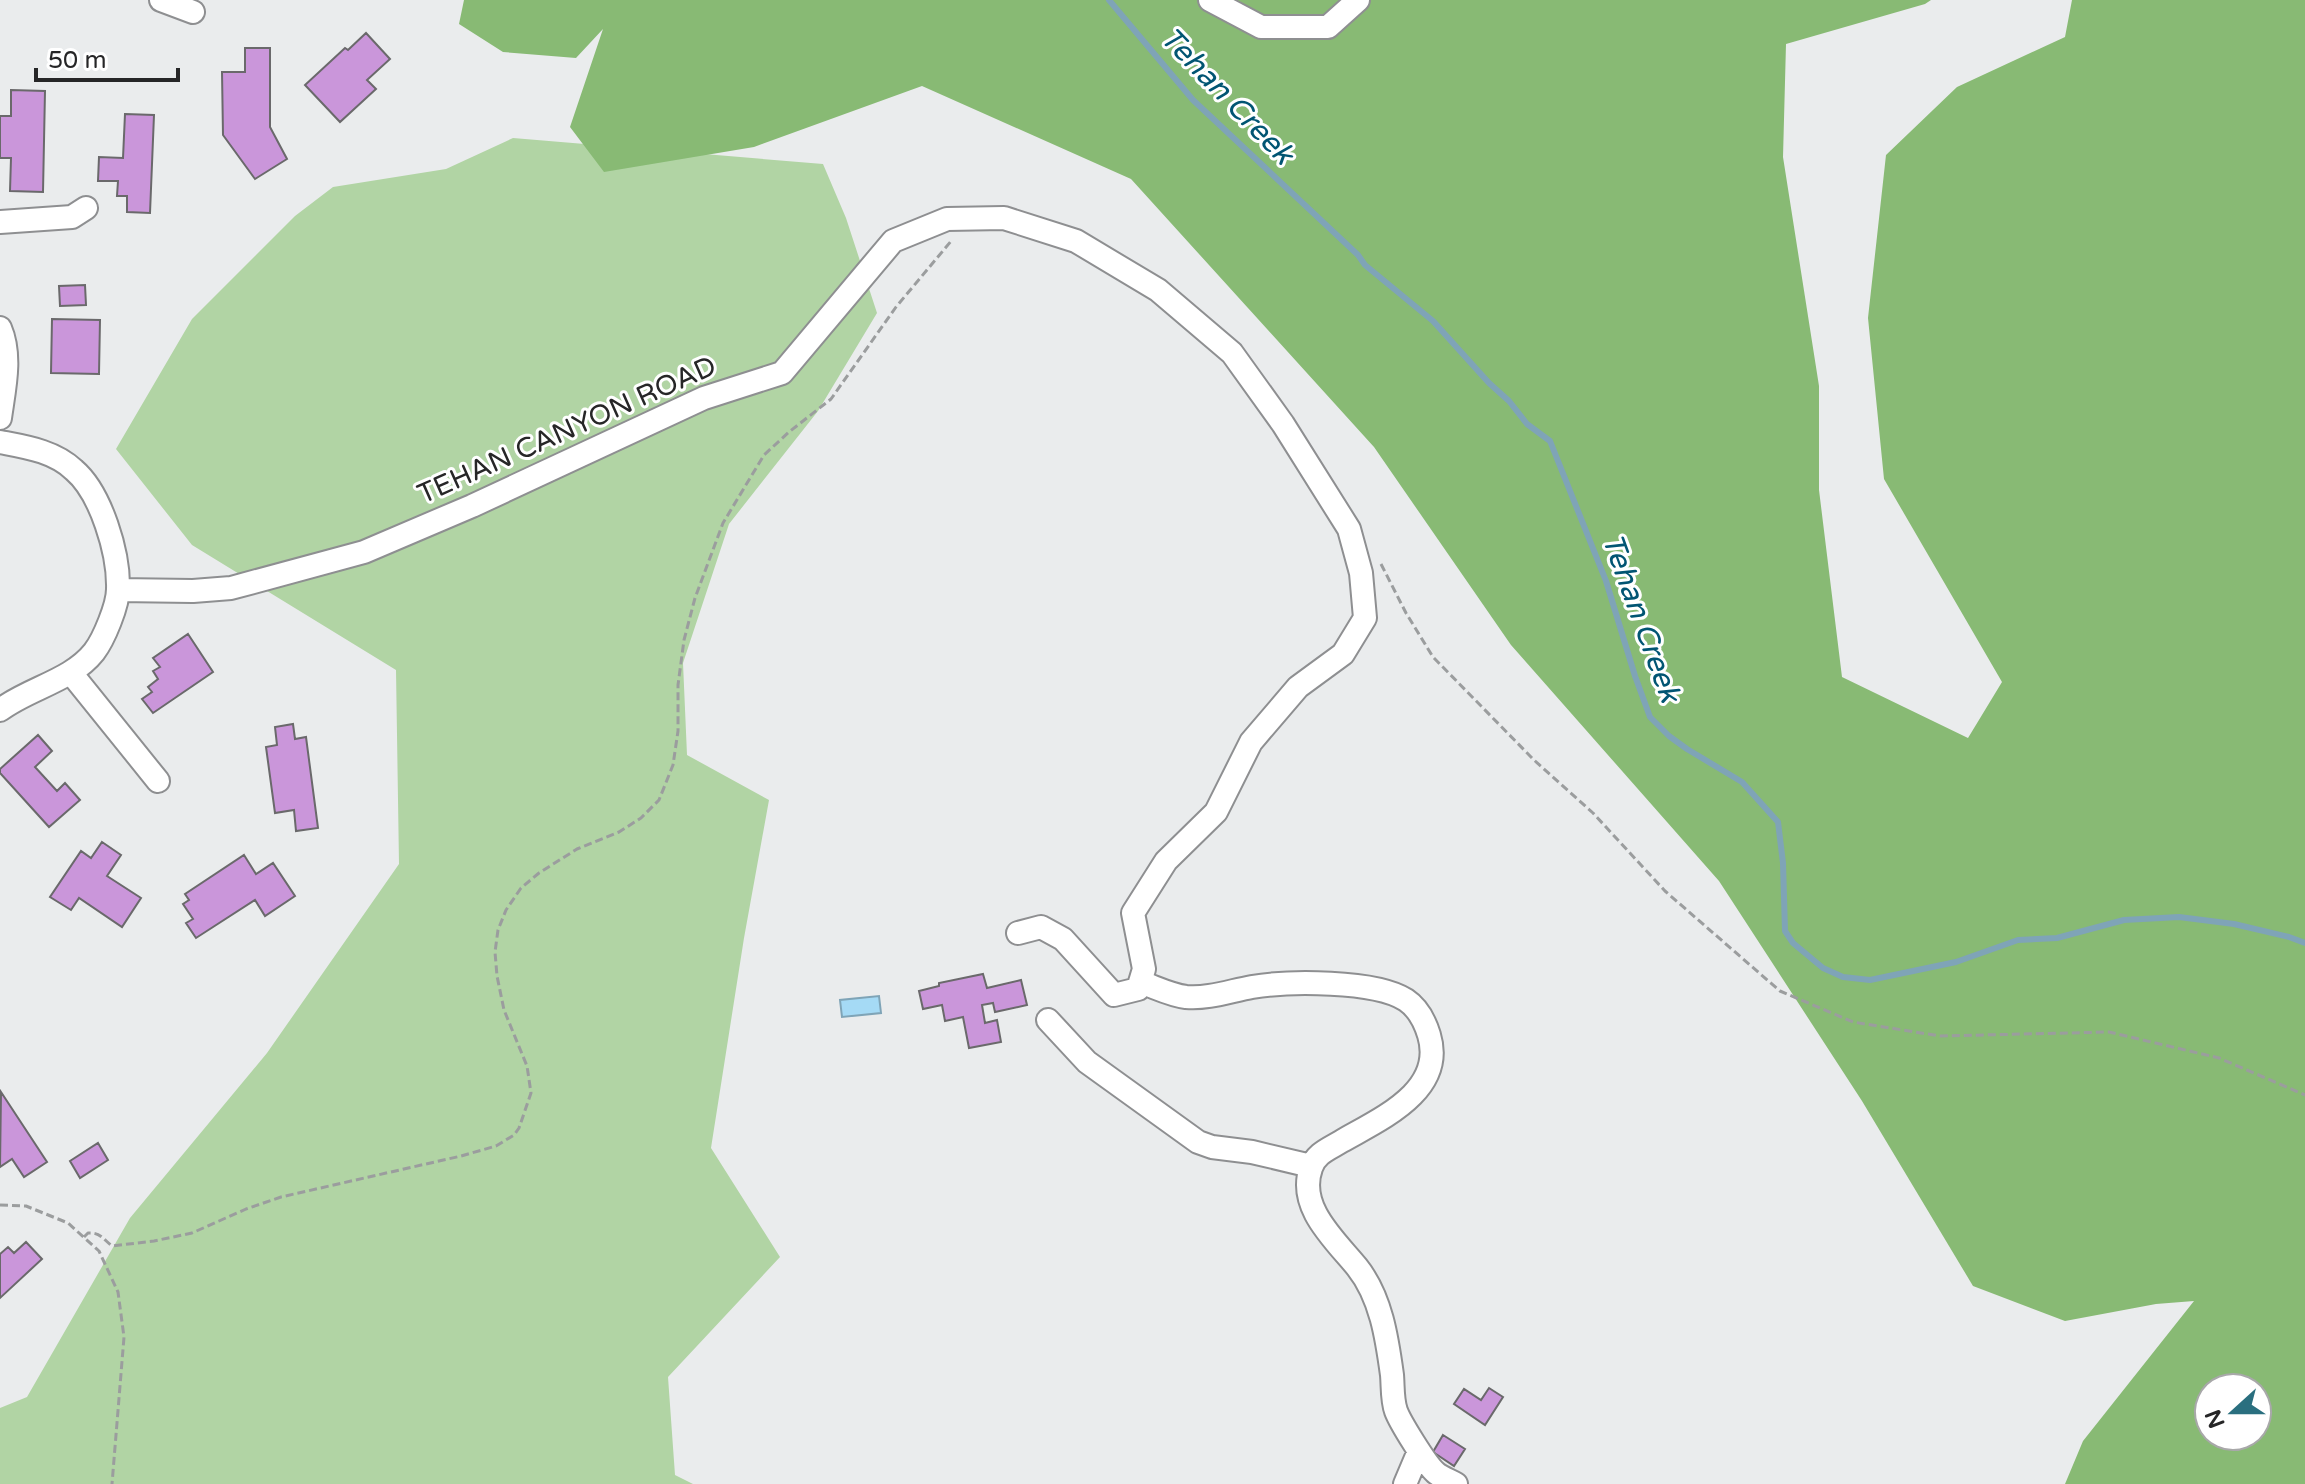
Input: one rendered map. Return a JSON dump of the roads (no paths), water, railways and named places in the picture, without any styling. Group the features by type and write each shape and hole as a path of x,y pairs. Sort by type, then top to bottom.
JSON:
{"street":[{"path":"161,0 193,12"},
{"path":"1210,0 1261,27 1328,27 1358,0"},
{"path":"0,222 72,217 86,208"},
{"name":"TEHAN CANYON ROAD","path":"118,590 231,588 364,552 472,506 704,398 782,373 893,241 947,219 1004,218 1076,241 1158,290 1232,353 1283,424 1349,529 1361,573 1365,618 1343,654 1298,687 1251,742 1216,812 1166,861 1133,913 1144,969 1140,982"},
{"path":"0,328 7,366 0,418"},
{"path":"0,442 38,449 71,467 89,484 113,547 118,590 109,623 94,651 71,673 15,699 0,710"},
{"path":"71,673 158,781"},
{"path":"1018,933 1041,927 1063,939 1114,995 1138,989 1140,982 1187,997 1289,982 1329,983 1392,994 1417,1010 1432,1044 1432,1061 1417,1091 1388,1115 1317,1155 1308,1181 1309,1193 1321,1224 1363,1276 1379,1309 1387,1339 1396,1411 1434,1472 1456,1484"},
{"path":"1048,1020 1087,1062 1198,1142 1311,1166"},
{"path":"1405,1484 1419,1451"}],"water":[{"path":"879,996 881,1013 842,1017 840,1000"}],"waterway":[{"name":"Tehan Creek","path":"1109,0 1193,100 1365,265 1433,321 1527,424 1550,441 1606,581 1650,717 1687,749 1742,782 1778,822 1785,931 1793,943 1823,968 1843,977 1870,980 1956,962 2018,940 2057,938 2124,920 2179,917 2234,924 2305,943"}]}
